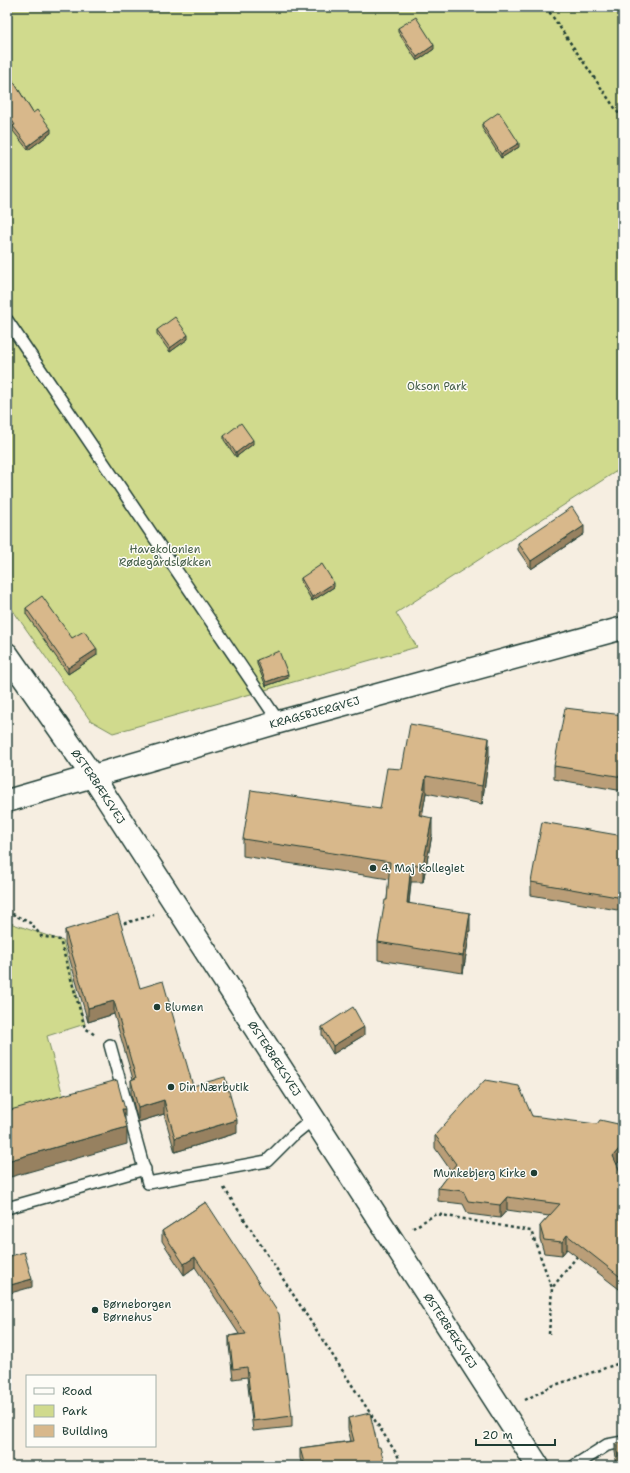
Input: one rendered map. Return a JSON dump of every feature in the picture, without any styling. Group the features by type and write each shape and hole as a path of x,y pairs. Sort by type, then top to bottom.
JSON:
{"street":[{"name":"KRAGSBJERGVEJ","path":"7,801 279,722 623,628"},
{"name":"ØSTERBÆKSVEJ","path":"7,654 93,777 538,1466"}],"lane":[{"path":"7,320 279,722"},
{"path":"110,1045 148,1183 267,1161 313,1118"},
{"path":"7,1208 145,1169"},
{"path":"574,1466 607,1446 623,1442"}],"path":[{"path":"546,7 623,120"},
{"path":"111,927 177,909"},
{"path":"7,911 32,924 41,936 60,940 67,938"},
{"path":"60,940 85,1028 110,1045"},
{"path":"213,1171 398,1456 400,1466"},
{"path":"393,1242 436,1214 531,1231 552,1288 550,1334"},
{"path":"552,1288 581,1252"},
{"path":"503,1412 552,1386 623,1362"}],"green space":[{"path":"7,7 623,7 623,467 396,613 417,647 113,733 90,720 7,602"},
{"path":"7,922 63,941 85,1024 47,1036 67,1111 7,1128"}],"building":[{"path":"416,17 434,45 417,57 398,28"},
{"path":"7,71 33,113 37,110 51,129 28,146 13,126 15,125 7,113"},
{"path":"499,112 519,143 501,154 482,124"},
{"path":"175,317 188,335 170,348 157,330"},
{"path":"241,423 253,440 236,453 224,436"},
{"path":"572,507 584,526 531,561 518,543"},
{"path":"322,564 334,583 312,597 301,578"},
{"path":"42,596 72,638 84,631 97,649 68,668 26,608"},
{"path":"279,651 288,674 266,682 257,660"},
{"path":"565,708 623,715 623,777 554,766"},
{"name":"4. Maj Kollegiet","path":"410,724 489,738 482,786 426,776 419,815 432,818 423,865 411,865 407,903 470,913 463,956 378,942 385,900 387,900 390,862 243,839 251,790 380,809 387,768 402,769"},
{"path":"542,822 623,836 623,898 531,882"},
{"path":"118,914 140,988 163,981 193,1086 225,1077 237,1120 175,1138 164,1100 138,1108 131,1080 136,1078 114,1001 88,1008 65,930"},
{"path":"353,1007 364,1027 333,1046 322,1027"},
{"path":"117,1080 125,1109 122,1109 127,1127 7,1161 7,1111"},
{"name":"Munkebjerg Kirke","path":"485,1080 519,1086 532,1116 597,1124 600,1120 618,1124 623,1137 623,1144 613,1156 623,1178 623,1279 567,1235 562,1242 544,1240 540,1226 560,1204 507,1197 500,1205 468,1201 463,1191 438,1188 456,1164 435,1135"},
{"path":"206,1202 279,1314 292,1416 253,1421 247,1367 233,1369 229,1336 246,1334 195,1257 184,1264 162,1231"},
{"path":"24,1252 32,1279 7,1286 7,1257"},
{"path":"370,1413 378,1447 380,1447 385,1466 305,1466 300,1448 354,1441 348,1418"},
{"path":"623,1442 623,1466 617,1466 615,1458 618,1456 615,1444"}],"place":[{"name":"4. Maj Kollegiet","path":"373,868"},
{"name":"Blumen","path":"157,1007"},
{"name":"Din Nærbutik","path":"171,1087"},
{"name":"Munkebjerg Kirke","path":"534,1173"},
{"name":"Børneborgen Børnehus","path":"95,1310"}],"park label":[{"name":"Okson Park","path":"437,386"},
{"name":"Havekolonien Rødegårdsløkken","path":"165,555"}]}
